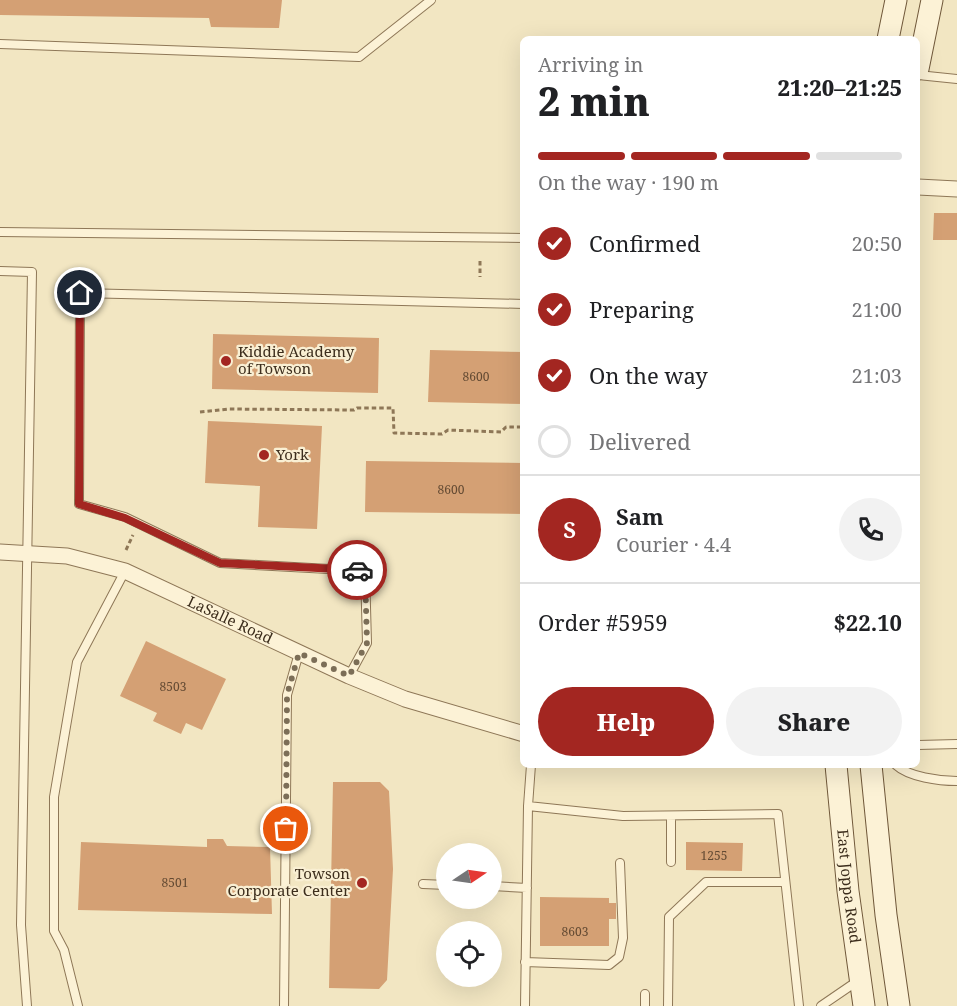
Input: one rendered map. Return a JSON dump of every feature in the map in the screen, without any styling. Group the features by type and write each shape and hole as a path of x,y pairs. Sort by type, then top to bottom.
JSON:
{"main road":[{"path":"889,36 896,0"},
{"path":"920,59 932,0"},
{"name":"East Joppa Road","path":"836,768 848,891 864,1006"},
{"path":"871,768 886,915 899,1006"}],"street":[{"path":"920,187 957,189"},
{"name":"LaSalle Road","path":"0,552 87,559 125,571 349,676 405,699 520,733"}],"lane":[{"path":"0,44 359,57 431,0"},
{"path":"920,75 957,79"},
{"path":"0,232 520,238"},
{"path":"0,271 32,272 21,925 27,1006"},
{"path":"349,676 367,643 365,571 220,563 138,524 79,504 80,293 520,304"},
{"path":"78,1006 64,950 54,931 54,797 77,662 125,571"},
{"path":"284,1006 287,695 299,653"},
{"path":"920,745 957,744"},
{"path":"525,1006 528,806 531,768"},
{"path":"899,768 933,779 957,781"},
{"path":"528,806 623,816 778,814 800,1006"},
{"path":"671,817 671,862"},
{"path":"525,962 609,965 619,957 623,938 620,863"},
{"path":"668,1006 669,917 706,882 784,882"},
{"path":"423,884 436,885"},
{"path":"502,887 527,888"},
{"path":"821,1006 860,979"},
{"path":"645,994 645,1006"}],"path":[{"path":"480,261 480,277"},
{"path":"200,412 229,409 393,408 394,433 442,434 448,430 501,432 506,427 520,427"},
{"path":"126,550 138,524"}],"building":[{"path":"0,0 282,0 279,28 211,27 209,18 0,15"},
{"path":"934,213 957,213 957,240 933,240"},
{"path":"213,334 379,338 378,393 212,389"},
{"path":"430,350 520,352 520,404 428,402"},
{"name":"York","path":"208,421 322,426 317,529 258,527 260,486 205,483"},
{"path":"366,461 520,463 520,514 365,512"},
{"path":"146,641 226,679 202,730 186,723 181,734 153,721 157,713 120,696"},
{"name":"Towson Corporate Center","path":"333,782 380,782 389,791 393,869 387,980 379,989 329,988"},
{"path":"207,839 223,839 227,846 270,847 272,914 78,910 81,842 207,847"},
{"path":"686,842 743,843 742,871 686,870"},
{"path":"540,897 609,898 609,903 616,903 616,919 609,919 609,946 540,946"}],"way so far":[{"path":"286,829 287,695 299,653 349,676 367,643 365,571 357,570"}],"place":[{"name":"Kiddie Academy of Towson","path":"226,361"},
{"name":"York","path":"264,455"},
{"name":"Towson Corporate Center","path":"362,883"}],"route":[{"path":"80,293 79,504 125,518 220,563 357,570"}]}
